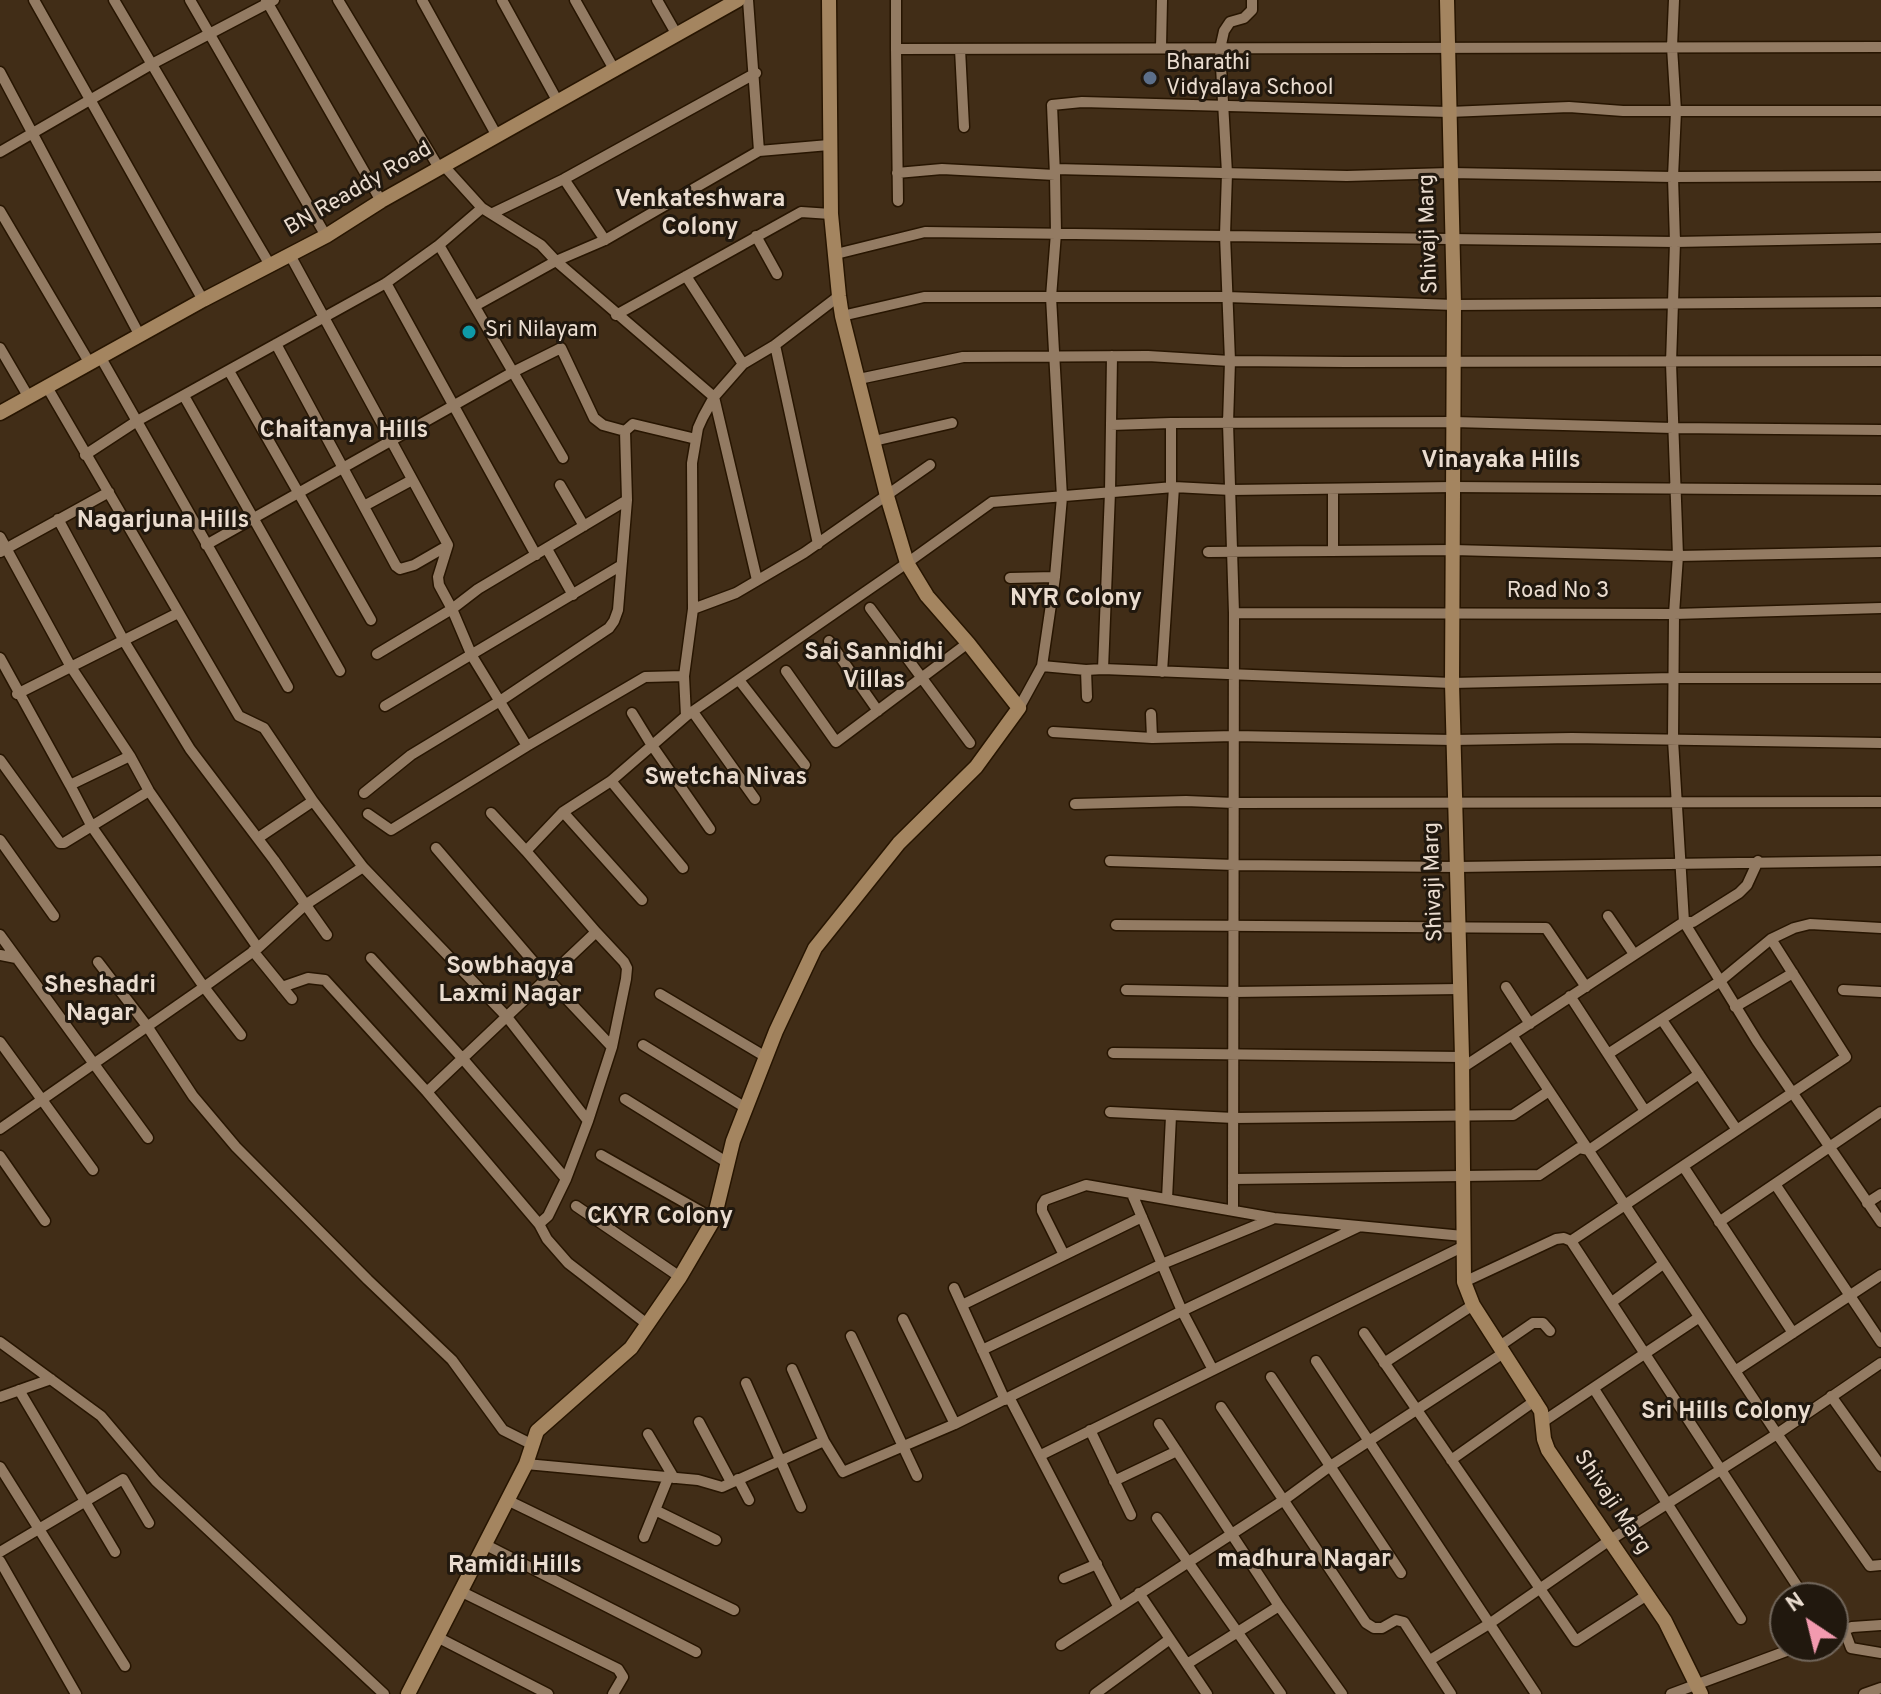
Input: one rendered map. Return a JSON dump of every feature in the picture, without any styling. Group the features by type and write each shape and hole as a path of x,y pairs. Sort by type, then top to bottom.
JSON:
{"street":[{"path":"34,0 203,300"},
{"path":"114,0 270,265"},
{"path":"190,0 326,236"},
{"path":"338,0 442,167 482,208 541,245 616,315 714,397 757,580"},
{"path":"422,0 497,136"},
{"path":"502,0 558,102"},
{"path":"575,0 615,71"},
{"path":"657,0 677,35"},
{"path":"829,0 831,214 839,296 887,496 907,563 927,596 1019,708"},
{"path":"896,0 898,201"},
{"path":"1161,47 1162,0"},
{"path":"1233,1211 1235,675 1225,235 1227,173 1220,49 1224,31 1230,22 1244,18 1252,10 1252,0"},
{"name":"Shivaji Marg","path":"1447,0 1454,305 1452,683 1462,1062 1464,1282 1473,1305 1536,1400 1544,1421 1544,1439 1548,1450 1665,1621 1699,1690"},
{"path":"1674,0 1675,242 1671,363 1678,556 1674,614 1673,740 1684,922 1735,1007 1881,1222"},
{"path":"0,152 152,64 270,1 381,201"},
{"path":"738,1 756,73 759,151"},
{"name":"BN Readdy Road","path":"0,413 203,300 326,236 381,201 738,1"},
{"path":"896,49 1881,47"},
{"path":"960,49 964,127"},
{"path":"0,72 140,336"},
{"path":"493,213 564,179 756,73"},
{"path":"408,1694 526,1464 537,1431 631,1348 680,1277 714,1219 746,1108 815,948 899,843 976,767 1019,708 1042,666 1055,577 1062,497 1051,297 1056,233 1052,105 1082,102 1449,112 1569,107 1676,111 1881,111"},
{"path":"475,306 556,261 605,240 759,151 829,145"},
{"path":"897,173 942,169 1347,176 1450,173 1673,177 1881,176"},
{"path":"564,179 605,240"},
{"path":"85,455 137,421 386,283 439,245 482,208"},
{"path":"0,211 137,421 288,687"},
{"path":"616,315 801,212 831,214"},
{"path":"836,254 925,232 1675,242 1881,238"},
{"path":"756,236 777,274"},
{"path":"439,245 563,458"},
{"path":"290,255 448,545 438,577 439,585 472,656 527,746"},
{"path":"686,276 743,364"},
{"path":"386,283 536,555"},
{"path":"755,799 690,714 684,676 693,609 692,463 696,439 714,397 743,364 775,345 839,296"},
{"path":"842,316 924,297 1227,297 1454,305 1672,301 1881,302"},
{"path":"276,344 344,466 391,559 400,569 430,558 448,545"},
{"path":"775,345 818,544"},
{"path":"0,348 28,396"},
{"path":"206,545 390,440 561,348 594,418 603,425 625,431"},
{"path":"1103,669 1112,356"},
{"path":"859,379 963,357 1671,363 1881,361"},
{"path":"229,371 371,620"},
{"path":"47,387 239,716 264,728 313,801 363,867 507,1017 588,1121"},
{"path":"184,396 340,671"},
{"path":"1111,425 1454,422 1881,430"},
{"path":"874,441 952,423"},
{"path":"1162,672 1172,487 1171,423"},
{"path":"625,431 633,424 696,439"},
{"path":"364,793 411,755 500,701 609,628 618,610 627,500 625,431"},
{"path":"693,609 736,593 818,544 930,465"},
{"path":"364,506 412,480"},
{"path":"560,485 584,526"},
{"path":"526,851 563,812 611,781 690,714 992,502 1172,487 1231,490 1453,487 1881,490"},
{"path":"1333,489 1333,551"},
{"path":"3,550 109,492"},
{"path":"377,654 627,500"},
{"path":"58,519 124,641 190,749 327,935"},
{"path":"0,537 3,550 71,667 130,756 149,791 292,999"},
{"path":"547,549 573,595"},
{"path":"1208,552 1453,550 1678,556 1881,552"},
{"path":"385,706 620,566"},
{"path":"1010,578 1055,577"},
{"path":"870,608 970,743"},
{"name":"Road No 3","path":"1234,613 1674,614 1881,608"},
{"path":"17,694 178,613"},
{"path":"829,641 878,711"},
{"path":"786,671 836,742 968,643"},
{"path":"0,658 92,827 241,1035"},
{"path":"1042,666 1452,683 1673,678 1881,678"},
{"path":"1086,670 1087,697"},
{"path":"368,814 391,830 645,677 684,676"},
{"path":"739,680 805,765"},
{"path":"632,713 710,829"},
{"path":"1151,714 1152,738"},
{"path":"1053,732 1152,738 1572,738 1881,743"},
{"path":"70,785 130,756"},
{"path":"0,760 60,843 149,791"},
{"path":"611,781 683,868"},
{"path":"258,838 313,801"},
{"path":"1075,804 1186,801 1881,802"},
{"path":"563,812 642,900"},
{"path":"491,813 627,968 612,1047 588,1121 566,1179 548,1216 539,1224"},
{"path":"0,840 54,916"},
{"path":"436,848 549,980 612,1047"},
{"path":"1110,861 1457,867 1881,861"},
{"path":"1113,1053 1234,1053 1462,1062 1530,1024 1684,922 1693,922 1739,893 1747,885 1758,861"},
{"path":"0,1129 204,987 256,949 305,905 363,867"},
{"path":"1608,916 1634,954"},
{"path":"1608,1054 1719,982 1771,939 1794,928 1810,924 1881,928"},
{"path":"1116,925 1546,928 1586,987"},
{"path":"427,1092 549,980 596,932"},
{"path":"0,935 148,1138"},
{"path":"1571,1241 1846,1057 1771,939"},
{"path":"0,955 16,958"},
{"path":"371,958 566,1179"},
{"path":"98,962 147,1026 193,1096 236,1147 452,1360 503,1430 531,1444"},
{"path":"1735,1007 1793,973"},
{"path":"282,987 308,978 325,980 427,1092 539,1224 547,1239 568,1263 647,1324"},
{"path":"1506,987 1530,1024"},
{"path":"1126,990 1460,989"},
{"path":"1843,990 1881,992"},
{"path":"660,994 766,1057"},
{"path":"1570,996 1645,1111"},
{"path":"1662,1020 1737,1130"},
{"path":"1512,1035 1777,1434 1870,1566 1881,1565"},
{"path":"0,1042 93,1170"},
{"path":"643,1045 746,1108"},
{"path":"1234,1179 1539,1175 1579,1148 1589,1150 1699,1074"},
{"path":"1110,1112 1234,1118 1513,1115 1549,1091"},
{"path":"625,1099 728,1163"},
{"path":"1719,1222 1881,1112"},
{"path":"1167,1199 1171,1116"},
{"path":"601,1155 714,1219"},
{"path":"0,1156 45,1221"},
{"path":"1683,1166 1793,1333"},
{"path":"1775,1184 1881,1342"},
{"path":"1064,1255 1042,1211 1042,1205 1045,1200 1086,1185 1274,1218 1464,1241"},
{"path":"1132,1194 1182,1311 1213,1370"},
{"path":"1867,1203 1881,1194"},
{"path":"576,1206 680,1277"},
{"path":"962,1305 1142,1217"},
{"path":"982,1350 1162,1264 1274,1218"},
{"path":"792,1369 824,1441 843,1472 955,1424 1358,1227"},
{"path":"1464,1282 1556,1239 1571,1241 1794,1582"},
{"path":"1041,1455 1464,1241"},
{"path":"1612,1302 1663,1264"},
{"path":"1735,1371 1881,1275"},
{"path":"954,1288 982,1350 1041,1455 1118,1606"},
{"path":"1384,1363 1473,1305"},
{"path":"1544,1421 1698,1318"},
{"path":"903,1319 955,1424"},
{"path":"1061,1645 1416,1410 1533,1323 1543,1323 1550,1331"},
{"path":"1364,1333 1576,1641 1647,1595"},
{"path":"851,1336 917,1476"},
{"path":"0,1342 101,1416 156,1481 384,1694"},
{"path":"1316,1361 1536,1694"},
{"path":"1430,1660 1881,1363"},
{"path":"1271,1377 1401,1573"},
{"path":"0,1397 51,1379"},
{"path":"746,1383 801,1507"},
{"path":"1594,1389 1741,1619"},
{"path":"19,1390 115,1552"},
{"path":"1831,1396 1881,1466"},
{"path":"1451,1460 1536,1400"},
{"path":"1221,1407 1366,1623 1382,1628 1396,1620 1404,1622 1451,1694"},
{"path":"699,1422 749,1500"},
{"path":"1159,1424 1279,1606 1342,1694"},
{"path":"1090,1430 1131,1515"},
{"path":"648,1434 671,1478"},
{"path":"526,1464 671,1478 722,1487 780,1458 824,1441"},
{"path":"1114,1481 1177,1451"},
{"path":"0,1467 125,1666"},
{"path":"644,1537 671,1478"},
{"path":"0,1552 123,1479 149,1523"},
{"path":"507,1500 734,1610"},
{"path":"655,1510 716,1540"},
{"path":"1157,1518 1281,1694"},
{"path":"484,1544 696,1652"},
{"path":"0,1561 76,1694"},
{"path":"1064,1578 1097,1564"},
{"path":"460,1591 621,1671 623,1677 613,1694"},
{"path":"1139,1593 1202,1692"},
{"path":"1187,1664 1279,1606"},
{"path":"1849,1630 1881,1625"},
{"path":"437,1637 548,1694"},
{"path":"1095,1694 1170,1639"},
{"path":"1849,1646 1881,1653"},
{"path":"1671,1694 1699,1690 1769,1660"},
{"path":"1864,1694 1881,1688"}],"place":[{"name":"Bharathi Vidyalaya School","path":"1150,78"},
{"name":"Sri Nilayam","path":"469,332"}],"district":[{"name":"Venkateshwara Colony","path":"700,215"},
{"name":"Chaitanya Hills","path":"344,432"},
{"name":"Vinayaka Hills","path":"1501,462"},
{"name":"Nagarjuna Hills","path":"163,522"},
{"name":"NYR Colony","path":"1076,600"},
{"name":"Sai Sannidhi Villas","path":"874,668"},
{"name":"Swetcha Nivas","path":"726,779"},
{"name":"Sowbhagya Laxmi Nagar","path":"510,982"},
{"name":"Sheshadri Nagar","path":"100,1001"},
{"name":"CKYR Colony","path":"660,1218"},
{"name":"Sri Hills Colony","path":"1726,1413"},
{"name":"madhura Nagar","path":"1304,1561"},
{"name":"Ramidi Hills","path":"515,1567"}]}
